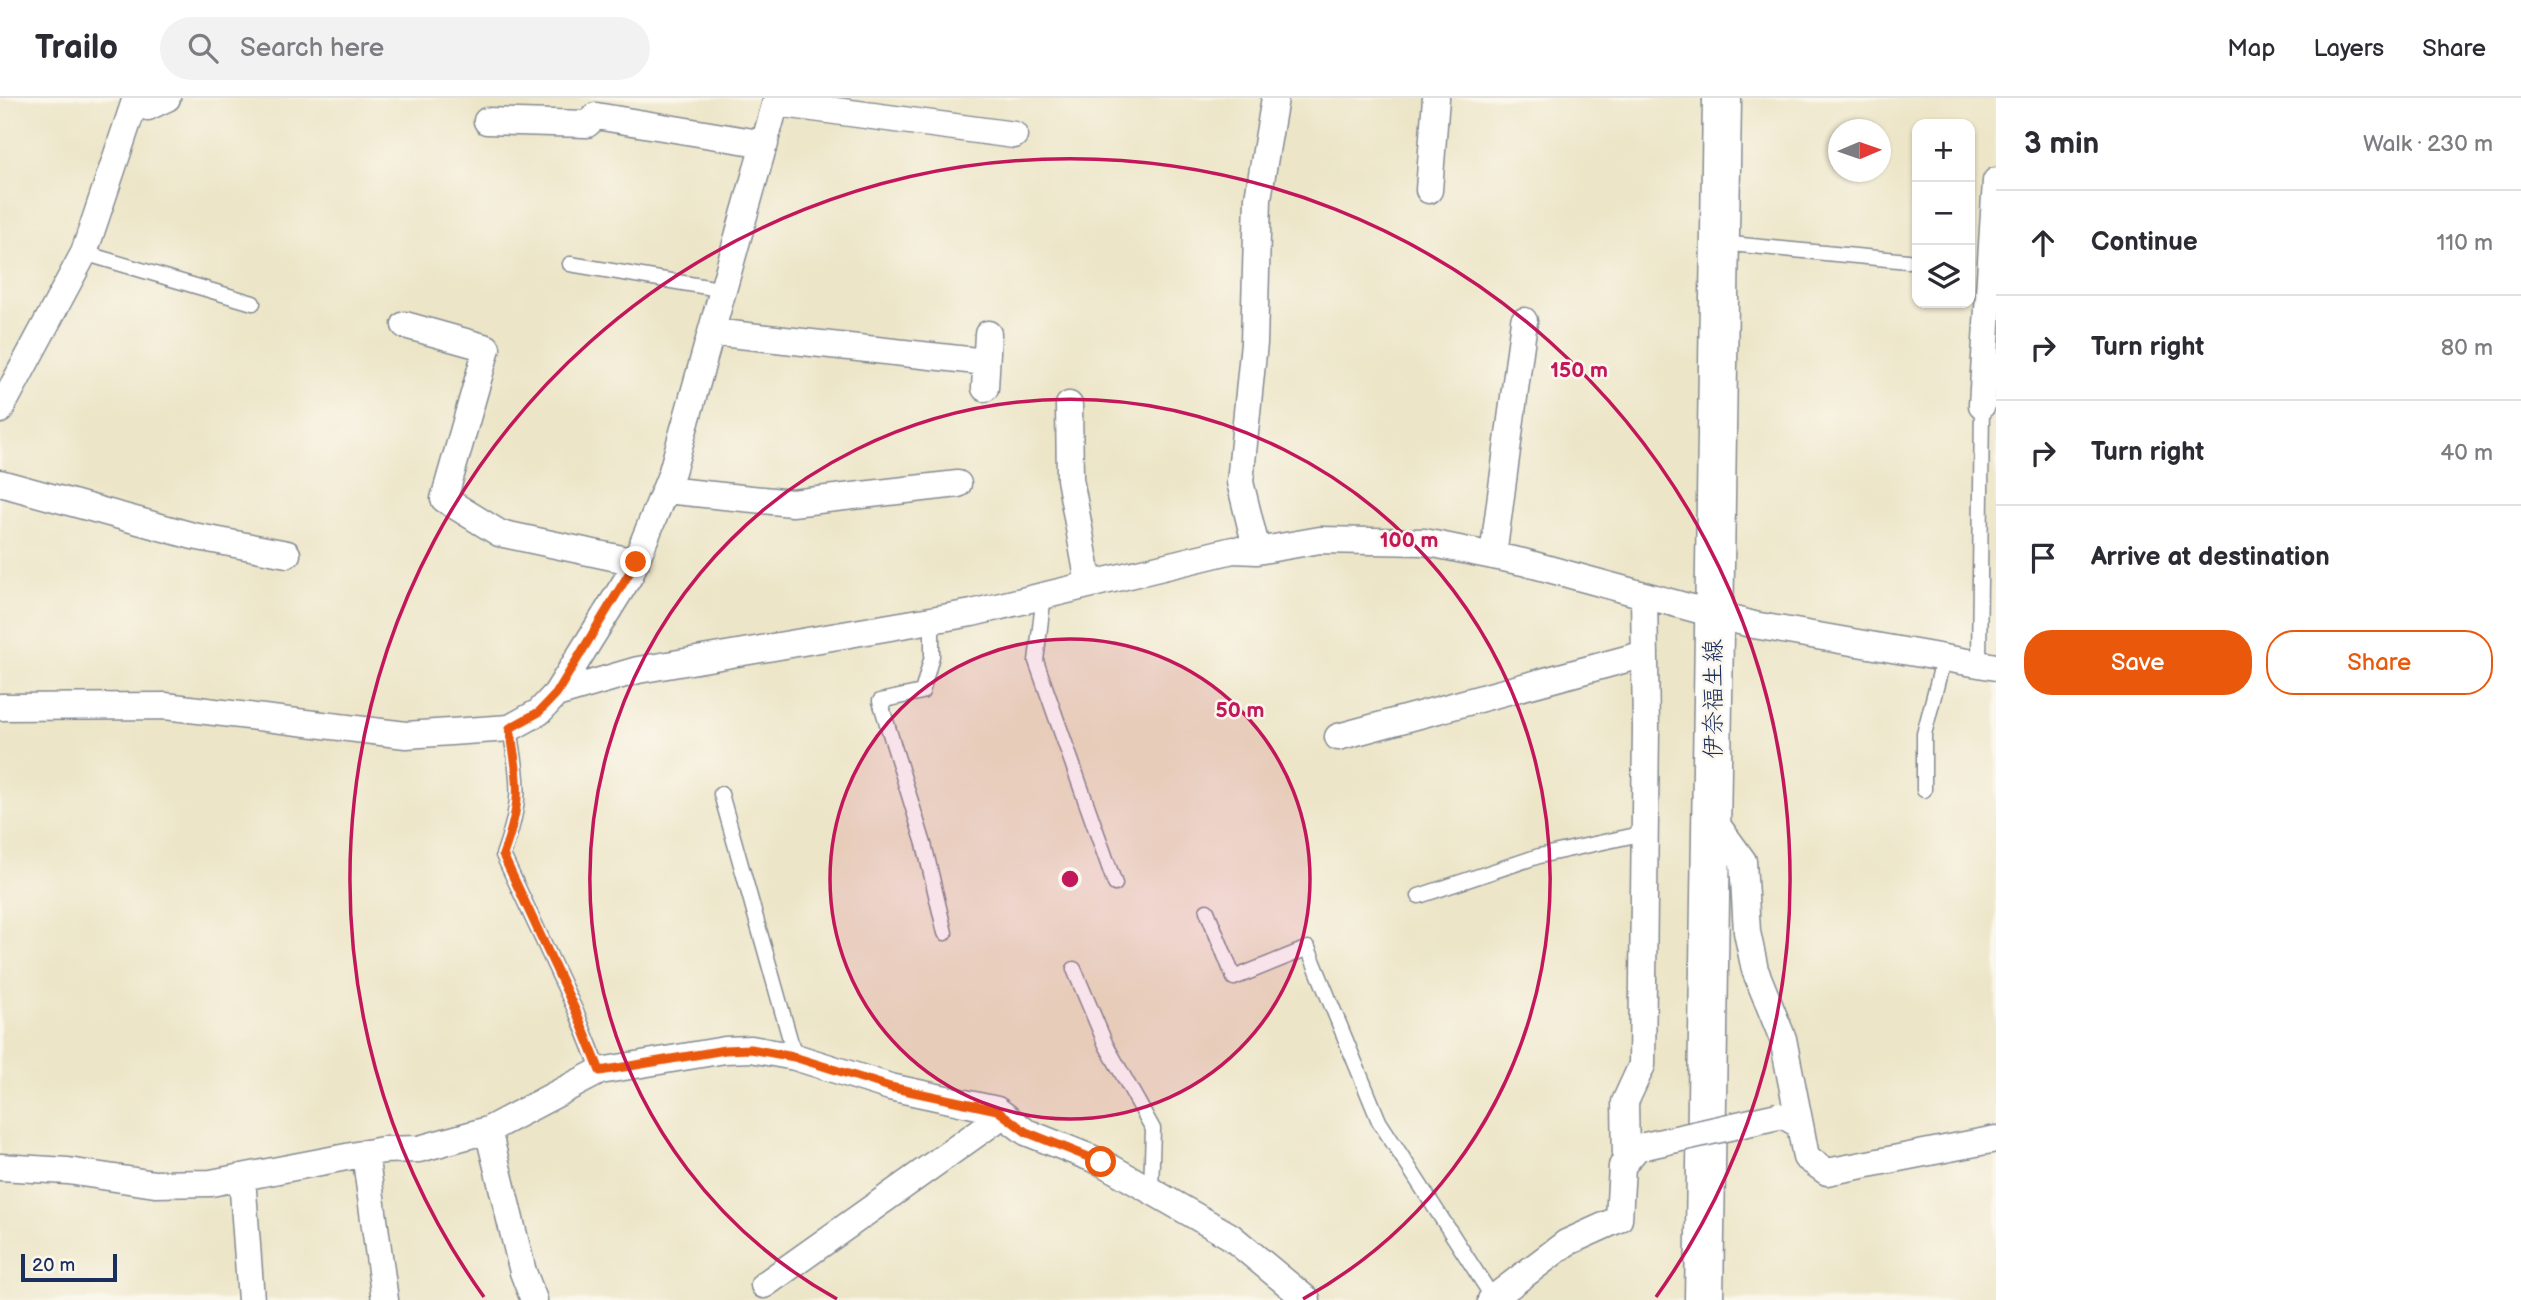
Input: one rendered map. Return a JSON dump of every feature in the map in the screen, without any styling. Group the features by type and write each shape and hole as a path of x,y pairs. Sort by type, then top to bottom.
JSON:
{"main road":[{"name":"伊奈福生線","path":"1704,1300 1722,98"}],"street":[{"path":"0,410 84,253 106,195 136,98"},
{"path":"144,98 148,107 167,98"},
{"path":"1257,551 1240,482 1254,343 1258,198 1276,98"},
{"path":"1429,190 1436,98"},
{"path":"0,707 165,706 407,735 510,728 539,712 556,694 636,562 665,490 725,290 776,101 1014,135"},
{"path":"487,121 587,124 596,116 765,144"},
{"path":"1982,405 1996,181"},
{"path":"1493,556 1524,321"},
{"path":"405,325 487,348 444,499 499,533 636,562"},
{"path":"712,332 986,362"},
{"path":"985,388 988,334"},
{"path":"1069,405 1070,479 1089,583"},
{"path":"0,484 193,536 287,554"},
{"path":"665,490 792,503 958,484"},
{"path":"556,694 638,670 932,620 1233,550 1257,551 1320,540 1424,542 1493,556 1644,595 1713,616 1987,665"},
{"path":"1635,1152 1625,1102 1642,1065 1646,654 1644,595"},
{"path":"1338,737 1646,654"},
{"path":"1713,818 1743,861 1747,932 1755,970 1783,1039 1789,1120 1806,1157 1827,1172 1996,1139"},
{"path":"0,1167 68,1171 155,1184 211,1183 365,1153 419,1149 488,1130 600,1071 725,1050 751,1049 794,1057 890,1087 997,1110 1026,1132 1101,1162 1230,1236 1307,1300"},
{"path":"764,1285 1003,1115"},
{"path":"1492,1299 1566,1243 1619,1219 1622,1166 1635,1152 1789,1120"},
{"path":"488,1130 523,1272 534,1300"},
{"path":"365,1153 385,1300"},
{"path":"242,1177 251,1300"}],"lane":[{"path":"1720,243 1908,261"},
{"path":"84,253 253,303"},
{"path":"570,264 725,290"},
{"path":"1982,405 1987,665"},
{"path":"1044,594 1036,661 1115,884"},
{"path":"932,620 932,656 922,692 880,701 924,844 945,933"},
{"path":"1924,790 1924,734 1944,657"},
{"path":"510,728 520,793 516,819 503,855 578,1016 600,1071"},
{"path":"721,794 794,1057"},
{"path":"1419,896 1539,856 1645,833"},
{"path":"1207,911 1234,978 1308,948 1379,1121 1492,1299"},
{"path":"1074,969 1106,1045 1153,1129 1151,1190"}],"route":[{"path":"636,562 556,694 539,712 510,728 520,793 516,819 503,855 578,1016 600,1071 725,1050 751,1049 794,1057 890,1087 997,1110 1026,1132 1101,1162"}]}
